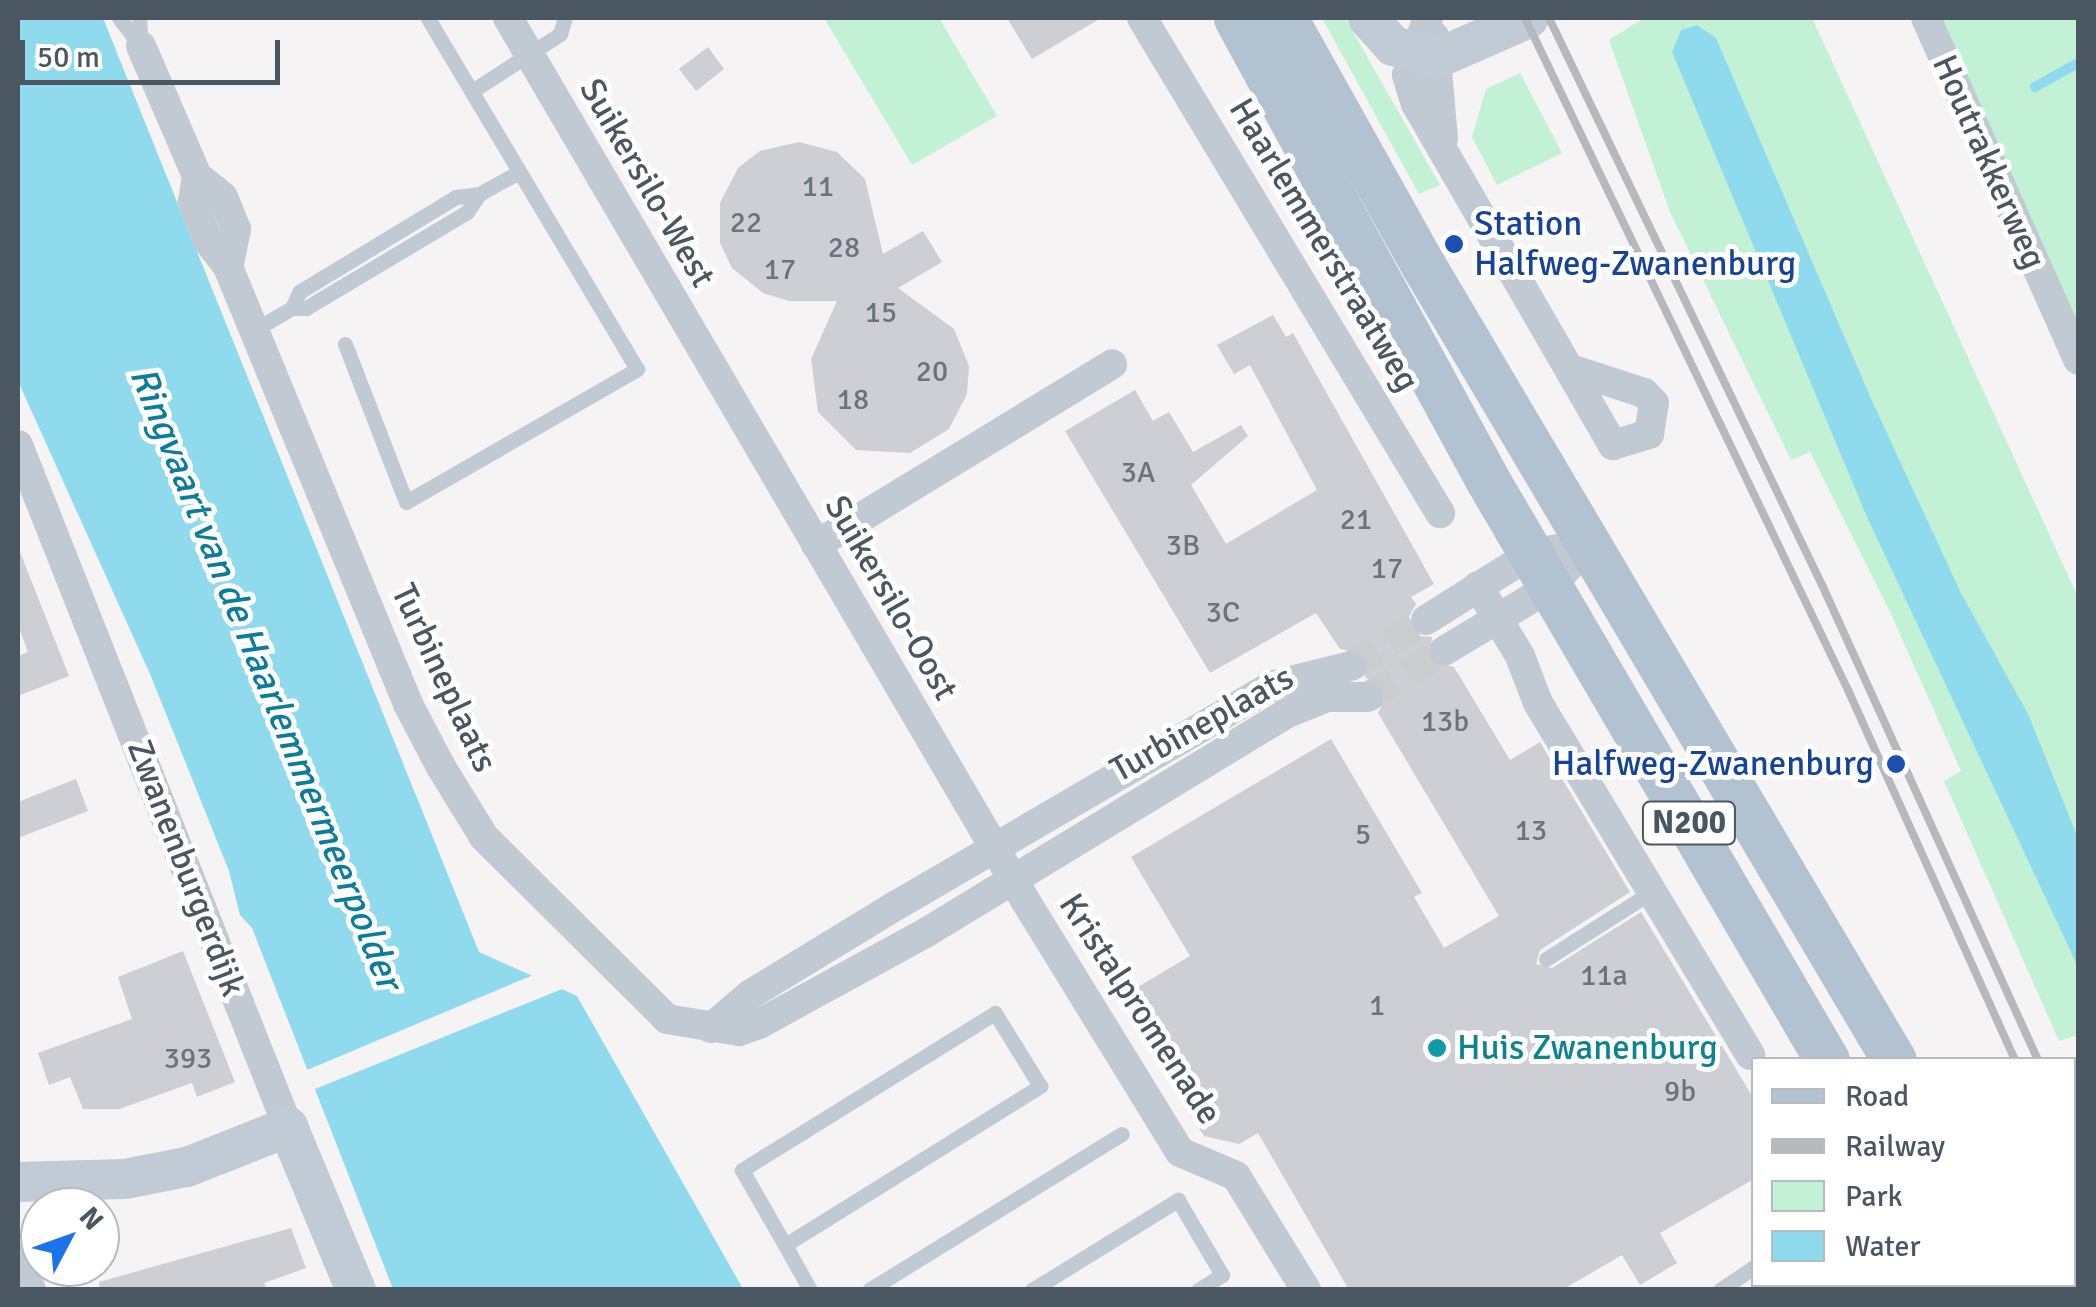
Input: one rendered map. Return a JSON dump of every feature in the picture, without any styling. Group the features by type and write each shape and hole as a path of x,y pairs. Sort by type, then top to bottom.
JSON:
{"main road":[{"name":"N200","path":"1236,18 1540,570 1826,1057"},
{"name":"N200","path":"1285,18 1892,1057"}],"street":[{"name":"Suikersilo-West","path":"508,18 723,385"},
{"name":"Haarlemmerstraatweg","path":"1142,18 1440,513"},
{"path":"1368,18 1425,56"},
{"path":"1430,18 1425,56 1444,147 1574,370 1613,445 1649,434 1654,403 1631,384 1574,370"},
{"path":"1425,56 1529,18"},
{"name":"Houtrakkerweg","path":"1926,18 2078,360"},
{"name":"Turbineplaats","path":"140,32 197,176 222,197 236,230 228,267 408,704 484,837 668,1019 711,1028 759,1024 1018,889 1285,714 1328,697 1368,697"},
{"path":"816,544 969,468 1112,364"},
{"name":"Suikersilo-Oost","path":"723,385 1018,889"},
{"name":"Zwanenburgerdijk","path":"18,445 356,1290"},
{"path":"1426,620 1478,586 1540,570 1590,543"},
{"path":"1444,652 1497,619 1540,570"},
{"path":"1478,586 1538,703 1750,1055"},
{"name":"Turbineplaats","path":"711,1028 751,994 1274,685 1351,666"},
{"name":"Kristalpromenade","path":"1018,889 1180,1152 1236,1176 1306,1290"},
{"path":"18,1182 125,1178 187,1167 288,1128"},
{"path":"18,1259 31,1290"}],"lane":[{"path":"118,18 140,32"},
{"path":"345,344 406,502 638,369 428,18"},
{"path":"472,91 560,34 565,18"},
{"path":"254,330 292,308 299,292 456,197 479,194 520,172"},
{"path":"1546,959 1652,891"},
{"path":"784,1245 1040,1086 996,1013 742,1170 784,1245 810,1290"},
{"path":"869,1290 1122,1134"},
{"path":"1032,1290 1178,1200 1231,1290"},
{"path":"1720,1290 1751,1269"},
{"path":"1198,1290 1222,1275"}],"green space":[{"path":"824,18 939,18 997,116 912,165"},
{"path":"1322,18 1345,18 1440,185 1419,194"},
{"path":"1644,18 1812,18 2078,597 2078,1044 2075,1036 2059,1041 1944,781 1961,771 1890,612 1810,452 1791,460 1670,212 1609,40"},
{"path":"1935,18 2078,18 2078,330"},
{"path":"1520,73 1562,153 1497,185 1472,137 1486,89"}],"water":[{"name":"Ringvaart van de Haarlemmermeerpolder","path":"18,18 103,18 479,952 577,996 743,1289 393,1289 252,928 240,915 229,871 150,674 18,381"},
{"path":"1697,25 1716,38 1872,401 1961,593 2028,714 2078,838 2078,967 1867,517 1672,52 1681,30"}],"pier":[{"path":"538,973 567,987 315,1089 307,1070"}],"building":[{"path":"1007,18 1101,18 1032,59"},
{"path":"708,47 724,69 696,91 679,69"},
{"path":"799,142 837,152 865,179 883,254 923,231 942,262 898,288 954,329 969,366 967,394 949,429 910,453 856,450 818,412 811,359 837,301 789,301 763,293 732,268 720,243 720,203 738,168 760,151"},
{"name":"Huis Zwanenburg","path":"1273,315 1286,337 1293,333 1434,584 1411,597 1416,604 1407,620 1416,636 1432,637 1429,661 1454,667 1510,760 1540,742 1630,892 1540,950 1536,964 1552,968 1641,912 1751,1094 1751,1181 1660,1233 1677,1263 1640,1285 1622,1255 1562,1290 1349,1290 1258,1133 1239,1144 1204,1136 1121,997 1190,956 1131,857 1331,739 1422,893 1414,897 1444,948 1499,916 1378,713 1387,696 1378,681 1365,678 1365,654 1340,649 1316,613 1210,673 1065,431 1135,390 1153,421 1169,412 1193,452 1241,425 1248,436 1191,485 1226,544 1317,490 1250,365 1234,374 1217,345"},
{"path":"18,547 69,676 18,696 18,656 28,652 18,625"},
{"path":"76,779 88,811 18,838 18,802"},
{"path":"183,951 235,1082 197,1097 192,1083 119,1109 83,1109 70,1077 49,1085 38,1053 132,1019 118,977"},
{"path":"291,1228 306,1268 264,1283 267,1290 100,1290 100,1287 120,1287 120,1276"}],"waterway":[{"path":"2035,87 2078,63"}],"tunnel":[{"path":"1351,666 1426,620"},
{"path":"1368,697 1444,651"}],"railway":[{"path":"1525,18 1848,690 2014,1057"},
{"path":"1549,18 1823,587 2037,1057"},
{"path":"2076,1150 2078,1157"},
{"path":"2076,1205 2078,1211"}],"place":[{"name":"Station Halfweg-Zwanenburg","path":"1454,244"},
{"name":"Halfweg-Zwanenburg","path":"1896,764"},
{"name":"Huis Zwanenburg","path":"1437,1048"}]}
